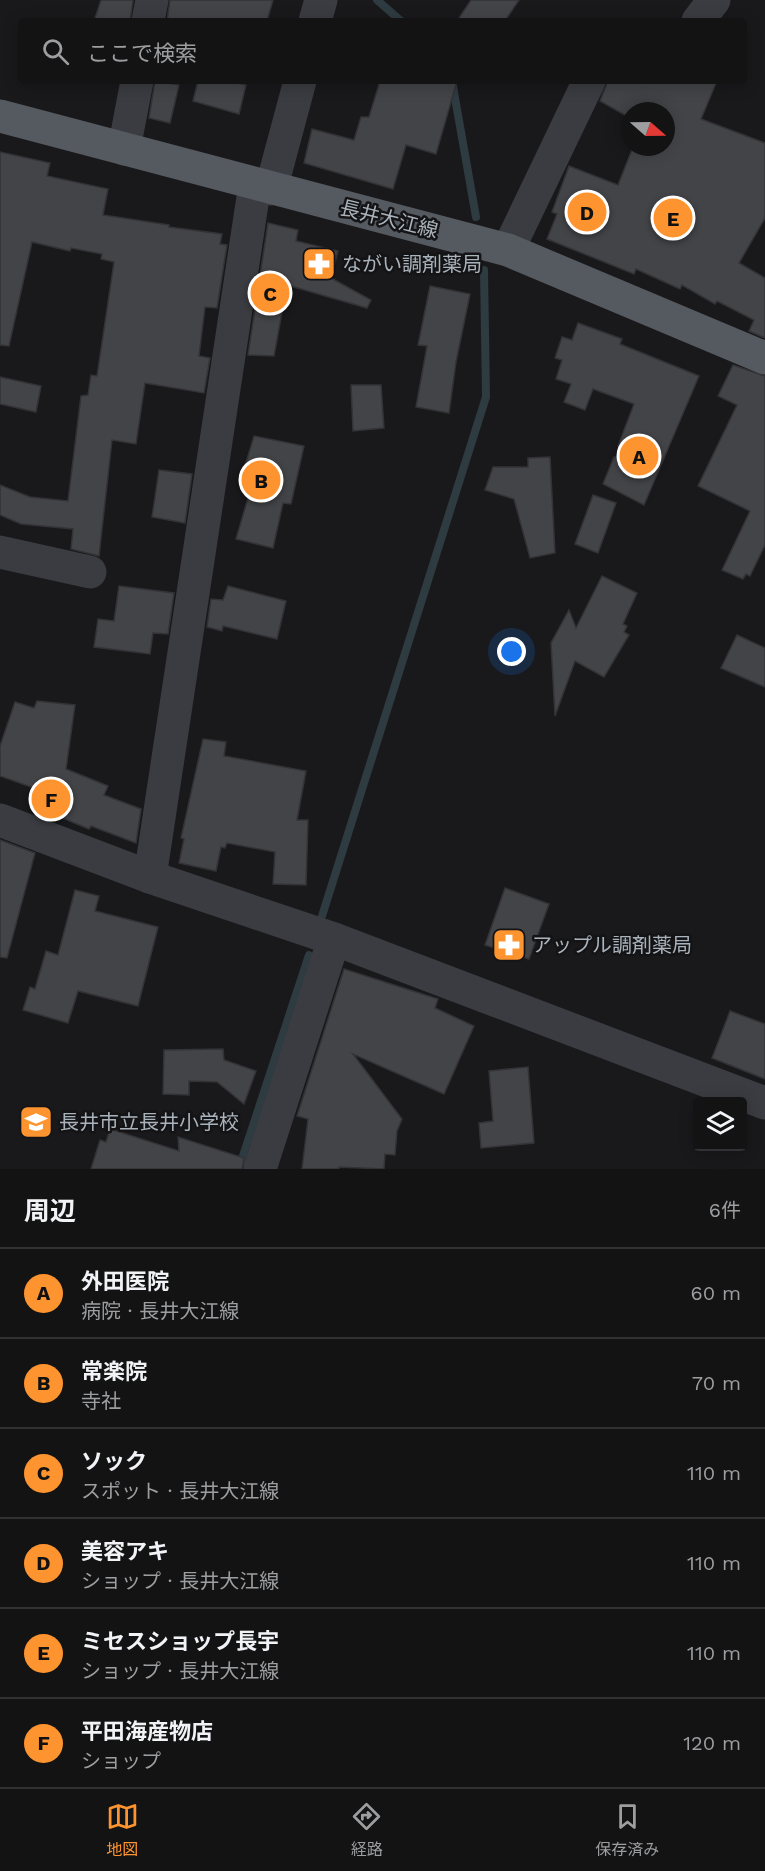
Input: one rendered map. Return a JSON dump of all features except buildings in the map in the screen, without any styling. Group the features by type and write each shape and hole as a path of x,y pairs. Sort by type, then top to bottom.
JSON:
{"main road":[{"name":"長井大江線","path":"0,116 508,250 765,358"}],"street":[{"path":"149,18 152,0"},
{"path":"316,18 321,0"},
{"path":"700,18 714,0"},
{"path":"124,149 136,84"},
{"path":"150,877 263,187 299,84"},
{"path":"508,250 588,84"},
{"path":"0,552 90,572"},
{"path":"0,820 150,877 334,939 765,1103"},
{"path":"260,1169 334,939"}],"waterway":[{"path":"377,0 398,18"},
{"path":"453,84 476,217"},
{"path":"322,916 486,397 484,270"},
{"path":"239,1168 309,955"}],"place":[{"name":"美容アキ","path":"587,212"},
{"name":"ミセスショップ長宇","path":"673,218"},
{"name":"ながい調剤薬局","path":"319,264"},
{"name":"ソック","path":"270,293"},
{"name":"外田医院","path":"639,456"},
{"name":"常楽院","path":"261,480"},
{"name":"平田海産物店","path":"51,799"},
{"name":"アップル調剤薬局","path":"509,945"},
{"name":"長井市立長井小学校","path":"36,1122"}]}
